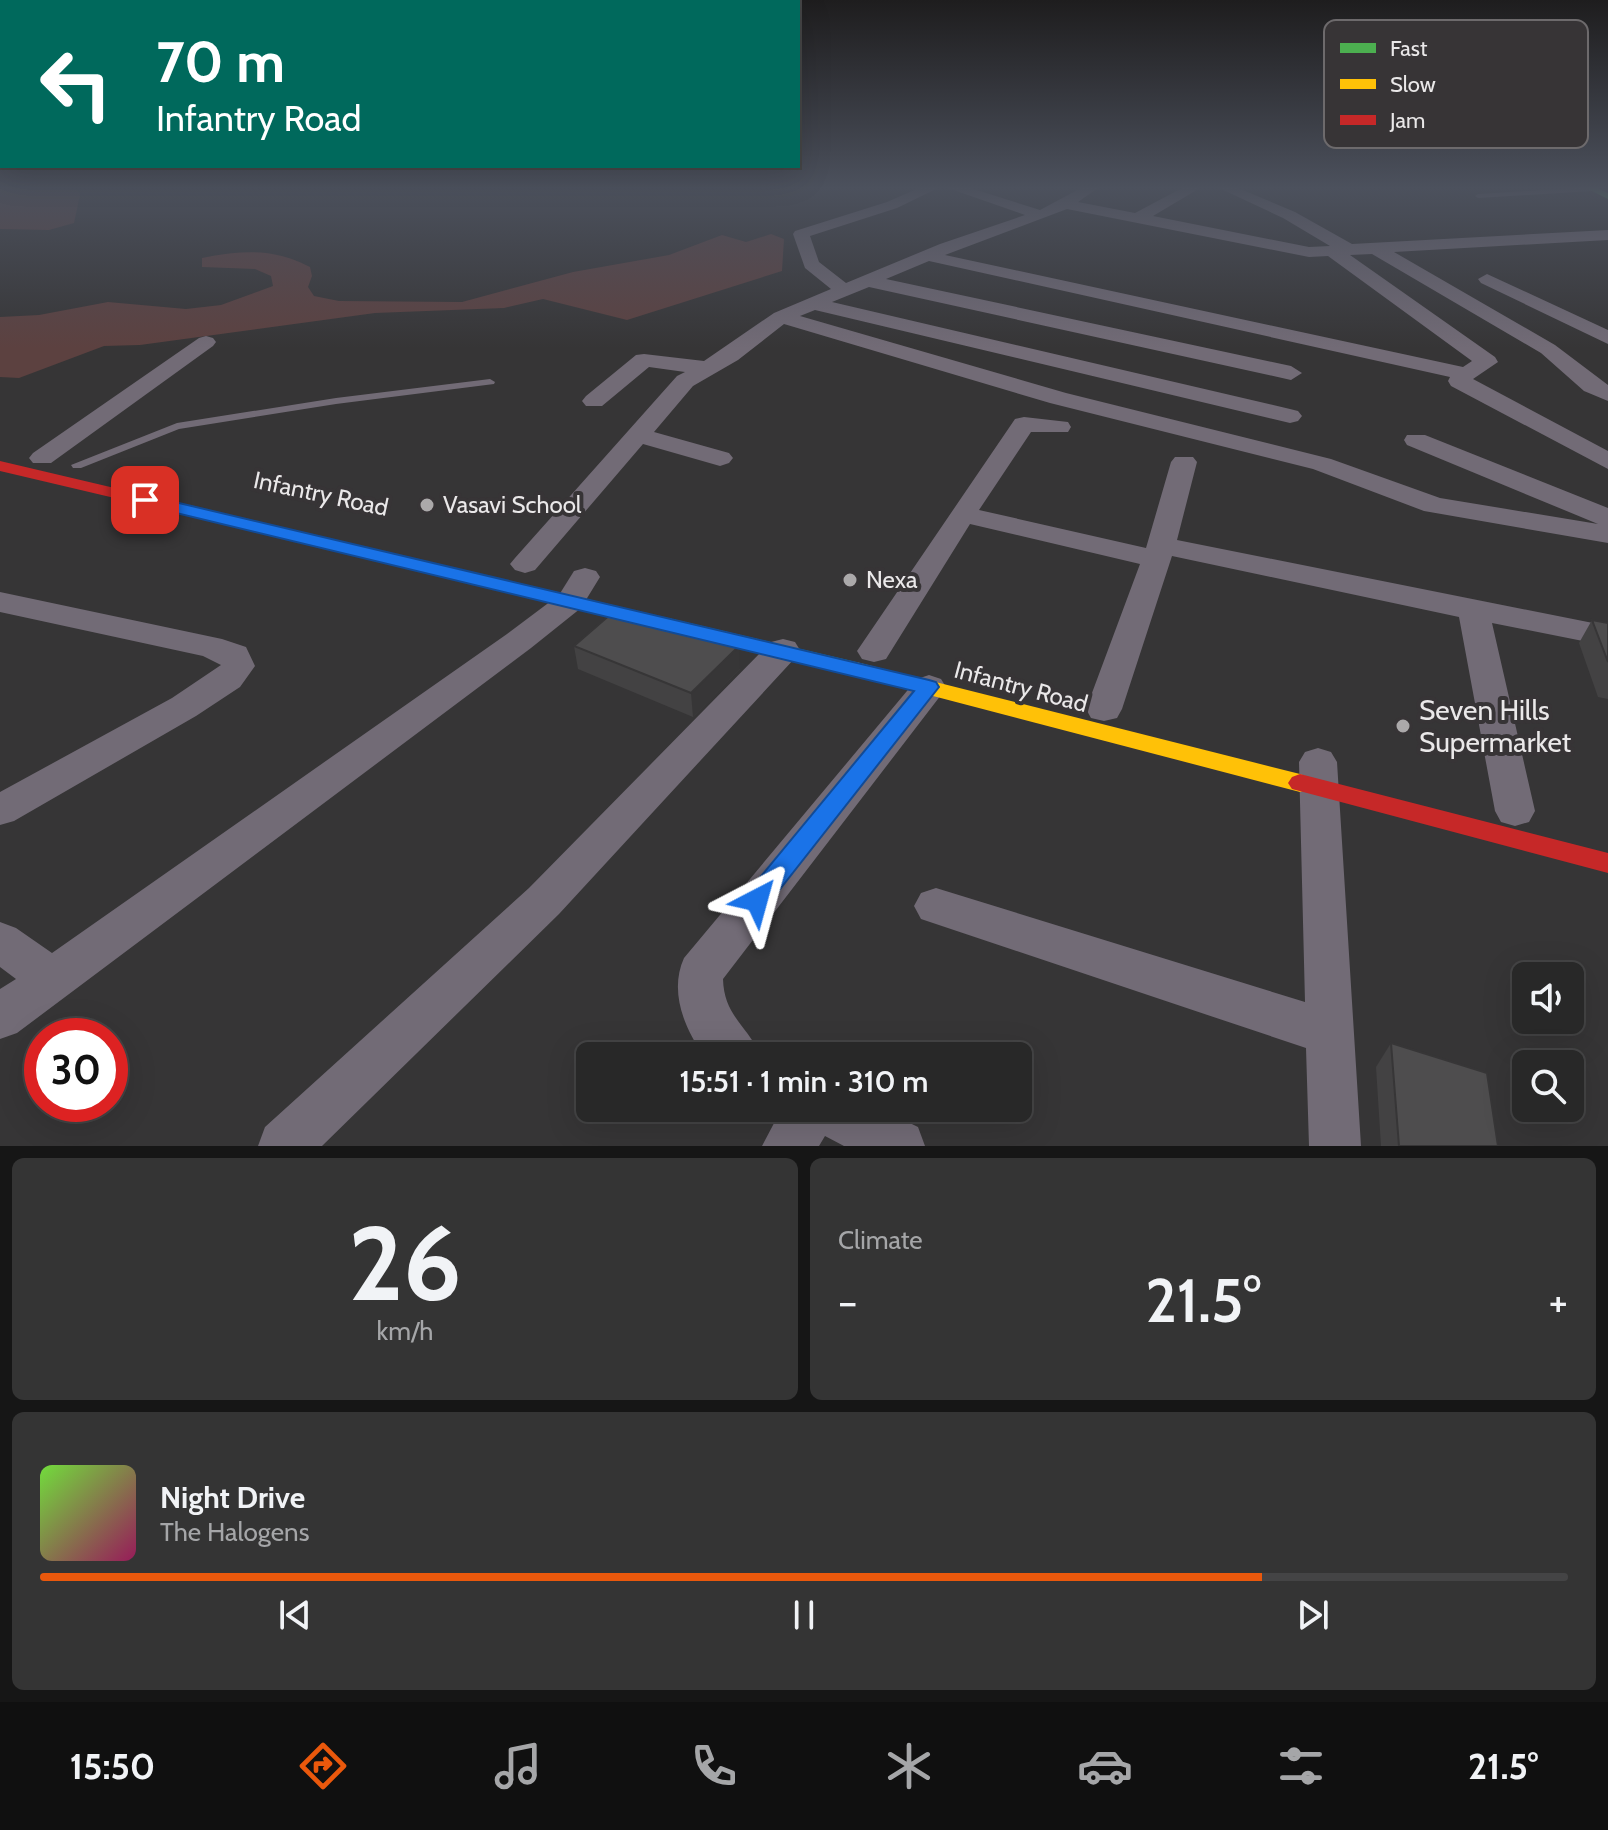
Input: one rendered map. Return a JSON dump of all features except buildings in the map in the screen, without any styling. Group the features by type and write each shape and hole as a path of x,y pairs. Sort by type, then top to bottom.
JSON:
{"street":[{"path":"803,241 811,264 845,291"},
{"path":"525,564 685,381 781,317 968,241"},
{"path":"1252,241 1292,250 1342,251 1501,241"},
{"path":"1330,241 1487,362 1459,381 1608,461"},
{"path":"1376,249 1548,349 1592,386 1608,394"},
{"path":"928,256 1466,374"},
{"path":"1487,279 1608,338"},
{"path":"868,281 1291,373"},
{"path":"814,304 1290,416"},
{"path":"781,317 1058,398 1322,464 1434,505 1608,534"},
{"path":"1074,365 1106,332"},
{"path":"42,458 206,342"},
{"path":"594,401 644,360 708,368"},
{"path":"874,651 1024,424 1059,427"},
{"path":"638,435 720,458"},
{"path":"1416,440 1608,518"},
{"path":"0,450 108,472"},
{"path":"1104,709 1158,552 1184,462"},
{"name":"Infantry Road","path":"0,466 581,583 783,650 929,687 1318,769 1608,863"},
{"path":"962,514 1608,636"},
{"path":"0,1017 397,732 581,583"},
{"path":"0,602 210,647 234,655 238,666 228,679 184,707 0,810"},
{"path":"1473,610 1514,810"},
{"path":"284,1146 544,901 783,650"},
{"path":"725,1042 711,1025 699,998 700,973 929,687"},
{"path":"1318,769 1335,1146"},
{"path":"936,906 1330,1033"},
{"path":"0,942 53,979"},
{"path":"788,1146 804,1122"},
{"path":"852,1122 899,1146"}],"lane":[{"path":"77,465 161,430 193,423 490,382"}],"shaded area":[{"path":"705,241 784,241 782,271 627,320 543,299 504,308 375,313 140,345 104,346 19,378 0,377 0,317 39,315 108,302 186,309 221,305 273,286 271,276 255,269 202,267 202,258 216,255 257,252 284,256 310,267 312,276 308,287 314,296 339,301 462,302 573,272 669,255"}],"traffic: fast":[{"path":"403,561 856,669"}],"traffic: slow":[{"path":"856,669 1300,783"}],"traffic: jam":[{"path":"0,466 403,561"},
{"path":"1300,783 1608,863"}],"place":[{"name":"Vasavi School","path":"427,505"},
{"name":"Nexa","path":"850,580"},
{"name":"Seven Hills Supermarket","path":"1403,726"}],"route":[{"path":"145,500 366,550 929,687 757,900"}]}
